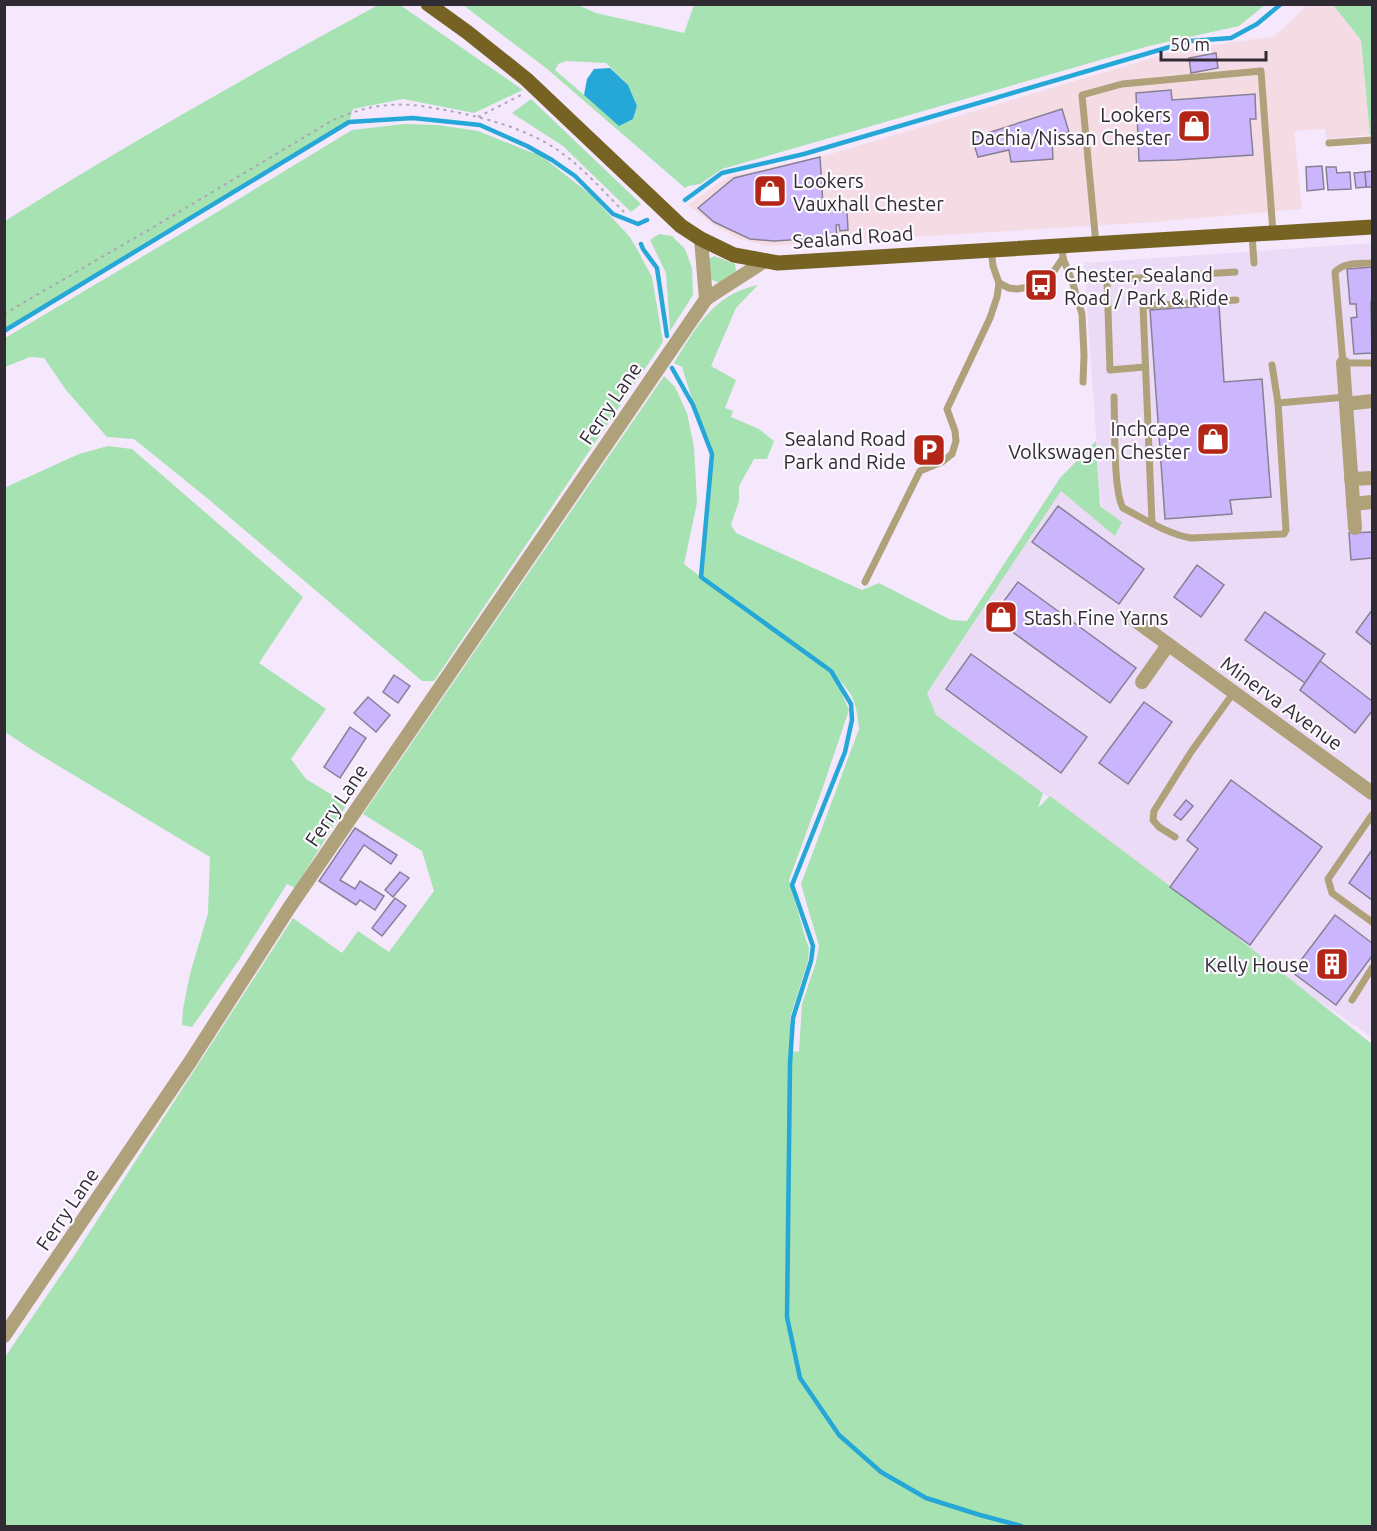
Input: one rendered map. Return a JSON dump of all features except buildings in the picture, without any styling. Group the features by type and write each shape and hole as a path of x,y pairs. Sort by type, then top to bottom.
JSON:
{"main road":[{"name":"Sealand Road","path":"428,4 467,32 535,88 681,226 734,255 778,263 991,249 1062,252 1096,244 1372,227"}],"street":[{"path":"702,239 706,299"},
{"name":"Ferry Lane","path":"4,1336 190,1062 289,908 706,299 766,260"},
{"path":"1343,363 1355,528"},
{"path":"1346,401 1372,401"},
{"path":"1351,479 1372,478"},
{"path":"1353,504 1372,502"},
{"name":"Minerva Avenue","path":"1132,618 1372,793"},
{"path":"1142,682 1168,645"}],"lane":[{"path":"1096,244 1082,95 1122,84 1151,80 1261,71 1273,234"},
{"path":"1329,143 1372,140"},
{"path":"1252,235 1254,263"},
{"path":"865,582 920,471 942,462 951,454 956,441 955,431 947,410 990,318 997,297 999,283 993,266 991,249"},
{"path":"999,283 1017,290 1029,287 1054,271 1062,252"},
{"path":"1062,252 1082,314 1083,382"},
{"path":"1372,263 1343,266 1335,272 1343,363 1372,363"},
{"path":"1145,367 1110,370 1107,280 1235,272"},
{"path":"1152,523 1143,306 1236,300"},
{"path":"1114,397 1117,481 1123,508 1180,536 1191,538 1285,532 1278,403 1272,365"},
{"path":"1278,403 1346,401"},
{"path":"1175,837 1159,827 1153,820 1154,811 1191,752 1234,692"},
{"path":"1372,818 1328,879 1332,893 1372,922"},
{"path":"1352,1000 1372,968"}],"path":[{"path":"478,117 535,88"},
{"path":"4,314 333,120 358,110 391,105 423,106 478,117 510,127 552,147 570,160 624,212"}],"shaded area":[{"path":"1307,5 1333,5 1361,40 1370,135 1326,139 1325,129 1294,131 1302,209 1155,222 767,246 739,239 713,225 688,205 729,176 820,157 1179,50 1275,36"},
{"path":"1372,243 1372,1037 1255,958 1065,809 936,715 927,693 1061,491 1115,535 1122,522 1101,506 1084,263"}],"green space":[{"path":"380,4 400,5 523,90 474,113 403,99 353,109 349,122 5,331 5,221 97,164"},
{"path":"463,5 578,5 596,13 684,33 694,5 1265,5 1239,26 1149,46 722,169 700,184 685,188 546,68","holes":["566,61 606,63 628,85 637,106 633,119 619,125 555,70 558,64"]},
{"path":"1333,5 1372,5 1372,135 1370,135 1361,40"},
{"path":"531,99 641,204 631,212 563,146 512,113"},
{"path":"404,124 438,125 478,131 533,153 535,151 591,195 629,236 652,277 663,342 434,681 422,681 134,439 107,437 66,390 44,358 30,357 5,367 5,338 352,130"},
{"path":"659,234 672,236 685,249 692,268 693,295 670,331 666,273 650,240"},
{"path":"714,256 735,264 736,271 719,283 711,279 708,260"},
{"path":"758,285 736,308 711,366 736,380 725,408 733,411 731,417 759,429 774,441 767,459 754,459 739,486 739,501 731,525 736,533 862,590 879,583 951,620 967,621 1060,478 1096,441 1100,506 1122,522 1115,536 1061,491 927,693 936,715 1043,793 1038,808 1050,796 1214,919 1372,1044 1372,1526 5,1526 5,1357 74,1256 293,918 342,953 358,931 389,952 434,891 422,851 363,814 664,376 675,387 687,413 694,447 697,503 684,564 701,577 712,454 682,367 674,363 708,314 729,296","holes":["833,673 852,698 859,729 801,884 819,946 802,1004 799,1052 791,1051 790,1018 808,961 809,948 789,880 849,710"]},
{"path":"108,446 132,449 303,597 259,663 326,709 291,759 306,779 347,804 295,888 287,884 239,960 192,1027 182,1025 183,1009 190,974 208,913 210,857 5,732 4,488 79,454"}],"water":[{"path":"610,68 628,85 637,106 633,119 619,126 584,95 587,79 594,69"}],"waterway":[{"path":"685,200 722,173 804,154 1190,41 1231,38 1257,24 1281,4"},
{"path":"4,331 349,122 413,118 480,125 552,160 575,176 613,214 638,224 647,220"},
{"path":"641,244 657,268 667,336"},
{"path":"672,368 693,405 712,454 701,577 831,671 851,704 852,720 845,752 792,885 813,946 811,961 793,1018 790,1063 787,1317 800,1378 839,1435 881,1472 926,1498 1021,1526"}],"place":[{"name":"Lookers Dachia/Nissan Chester","path":"1194,126"},
{"name":"Lookers Vauxhall Chester","path":"770,191"},
{"name":"Chester, Sealand Road / Park & Ride","path":"1041,285"},
{"name":"Inchcape Volkswagen Chester","path":"1213,439"},
{"name":"Sealand Road Park and Ride","path":"929,450"},
{"name":"Stash Fine Yarns","path":"1001,617"},
{"name":"Kelly House","path":"1332,964"}]}
